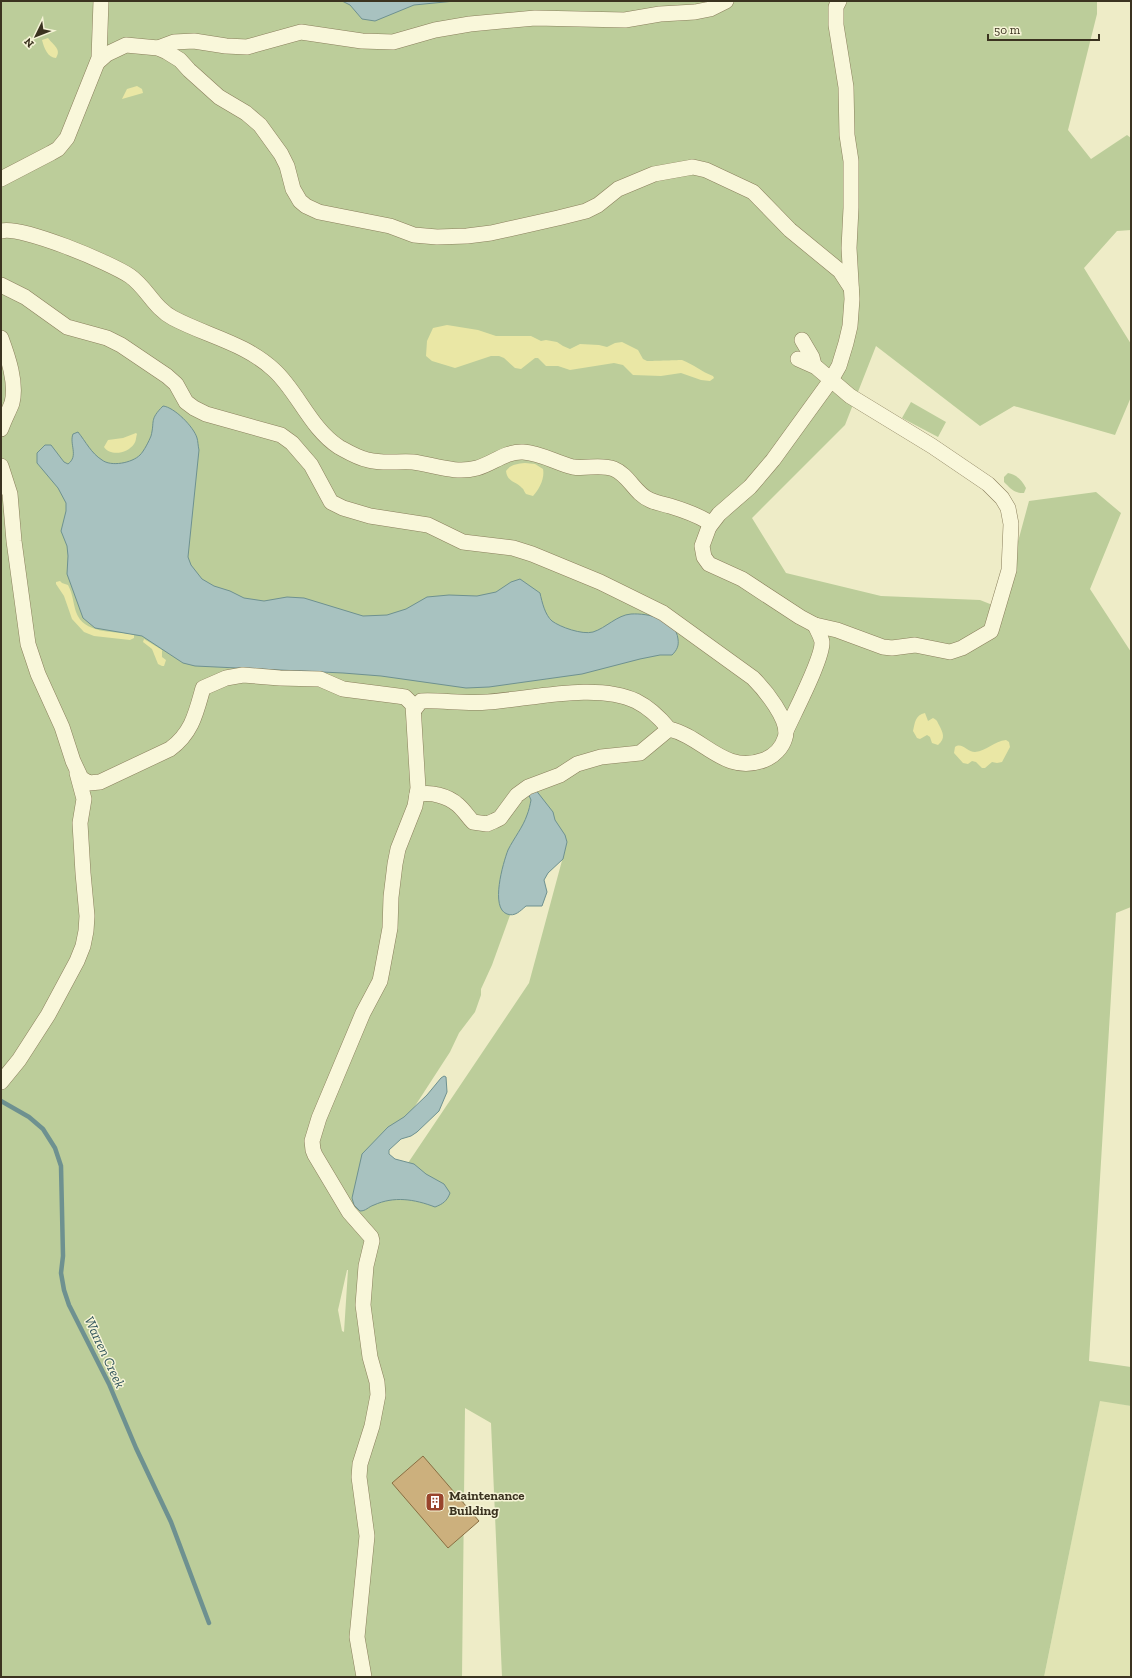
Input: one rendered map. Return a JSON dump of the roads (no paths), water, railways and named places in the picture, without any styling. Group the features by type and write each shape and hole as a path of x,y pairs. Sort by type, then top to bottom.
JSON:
{"lane":[{"path":"1,179 58,149 75,122 98,62 102,25 101,1"},
{"path":"158,48 174,42 189,41 206,42 232,47 247,47 284,36 307,32 362,41 393,42 435,30 470,24 535,18 625,20 660,14 695,12 710,9 726,1"},
{"path":"798,359 814,365 838,379 850,396 932,446 988,484 999,494 1008,508 1010,518 1009,570 991,631 962,648 950,652 915,645 887,648 837,630 815,625 791,612 742,579 710,564 704,557 702,546 709,527 720,514 750,487 838,379 850,326 851,289 849,248 851,161 847,135 846,87 832,3"},
{"path":"102,25 109,33 126,45 158,48 180,60 188,70 219,97 246,113 260,125 281,154 297,197 306,206 319,212 390,226 414,235 437,237 467,236 491,233 579,213 598,205 618,189 636,180 672,170 698,168 706,170 753,192 790,230 840,271 851,289"},
{"path":"180,60 183,46 189,41"},
{"path":"98,62 107,54 126,45"},
{"path":"1,231 4,229 17,231 49,240 120,270 134,280 157,306 172,317 248,351 263,360 285,381 314,423 331,440 358,457 376,462 412,462 461,470 480,467 506,456 522,452 547,457 574,467 608,468 613,469 623,475 636,490 649,500 698,515 707,521 709,527"},
{"path":"1,285 25,296 67,327 107,338 121,344 167,376 176,384 186,402 200,412 281,435 296,448 311,465 331,502 343,508 370,516 428,525 463,542 522,550 600,582 663,613 753,678 762,687 775,706 786,731"},
{"path":"1,338 9,366 13,391 12,403 1,429"},
{"path":"802,340 812,357 814,365"},
{"path":"1,466 10,494 14,540 28,644 38,674 62,727 84,799"},
{"path":"75,766 81,778 89,783 97,782 170,749 179,742 189,730 203,688 232,676 243,675 320,680 343,689 398,696 414,703 487,702 556,694 604,693 637,702 656,716 669,729 681,733 720,757 744,764 759,762 774,754 781,747 786,731 815,666 821,648 821,639 815,625"},
{"path":"364,1677 357,1637 367,1536 359,1478 360,1464 372,1426 378,1395 377,1382 370,1357 363,1305 366,1266 372,1241 371,1237 353,1218 344,1204 315,1155 312,1141 330,1090 370,997 380,981 390,928 392,886 396,856 413,812 417,795 414,703"},
{"path":"417,795 430,793 446,799 458,805 473,822 487,824 500,818 517,795 528,787 560,775 577,764 593,758 640,753 669,729"},
{"path":"1,1082 19,1060 48,1015 77,961 83,946 87,916 80,823 84,799 97,782"}],"water":[{"path":"342,1 455,1 414,5 375,21 362,19 350,5"},
{"path":"163,406 173,410 183,418 192,428 197,438 199,450 188,557 191,565 202,579 214,586 230,591 244,598 264,601 287,597 304,598 363,616 387,615 406,609 427,597 449,595 477,596 496,592 511,582 520,579 540,593 547,615 552,621 560,626 571,630 588,633 598,630 626,615 638,614 653,616 667,622 676,632 678,639 677,648 672,655 660,655 640,659 582,674 489,687 466,688 381,676 195,666 183,663 142,636 95,628 83,618 67,574 67,546 61,531 66,511 66,503 58,488 37,463 37,453 45,445 51,445 64,462 68,464 73,457 73,434 78,432 95,454 102,460 116,464 127,462 136,458 143,451 151,436 154,418"},
{"path":"535,789 553,812 555,820 565,835 567,842 563,859 548,873 544,880 547,892 542,906 526,906 517,913 510,915 502,910 499,903 499,885 501,874 508,850 523,824 528,811 531,800 528,793"},
{"path":"444,1076 446,1077 447,1092 439,1111 417,1132 411,1136 401,1139 389,1150 389,1154 395,1159 414,1164 426,1174 444,1184 450,1193 448,1198 435,1207 412,1200 389,1200 360,1211 354,1205 352,1198 362,1154 388,1127 404,1117"}],"waterway":[{"name":"Warren Creek","path":"1,1101 29,1117 43,1129 55,1148 61,1166 63,1256 61,1273 64,1290 69,1305 109,1384 136,1448 171,1522 209,1623"}],"place":[{"name":"Maintenance Building","path":"435,1502"}]}
